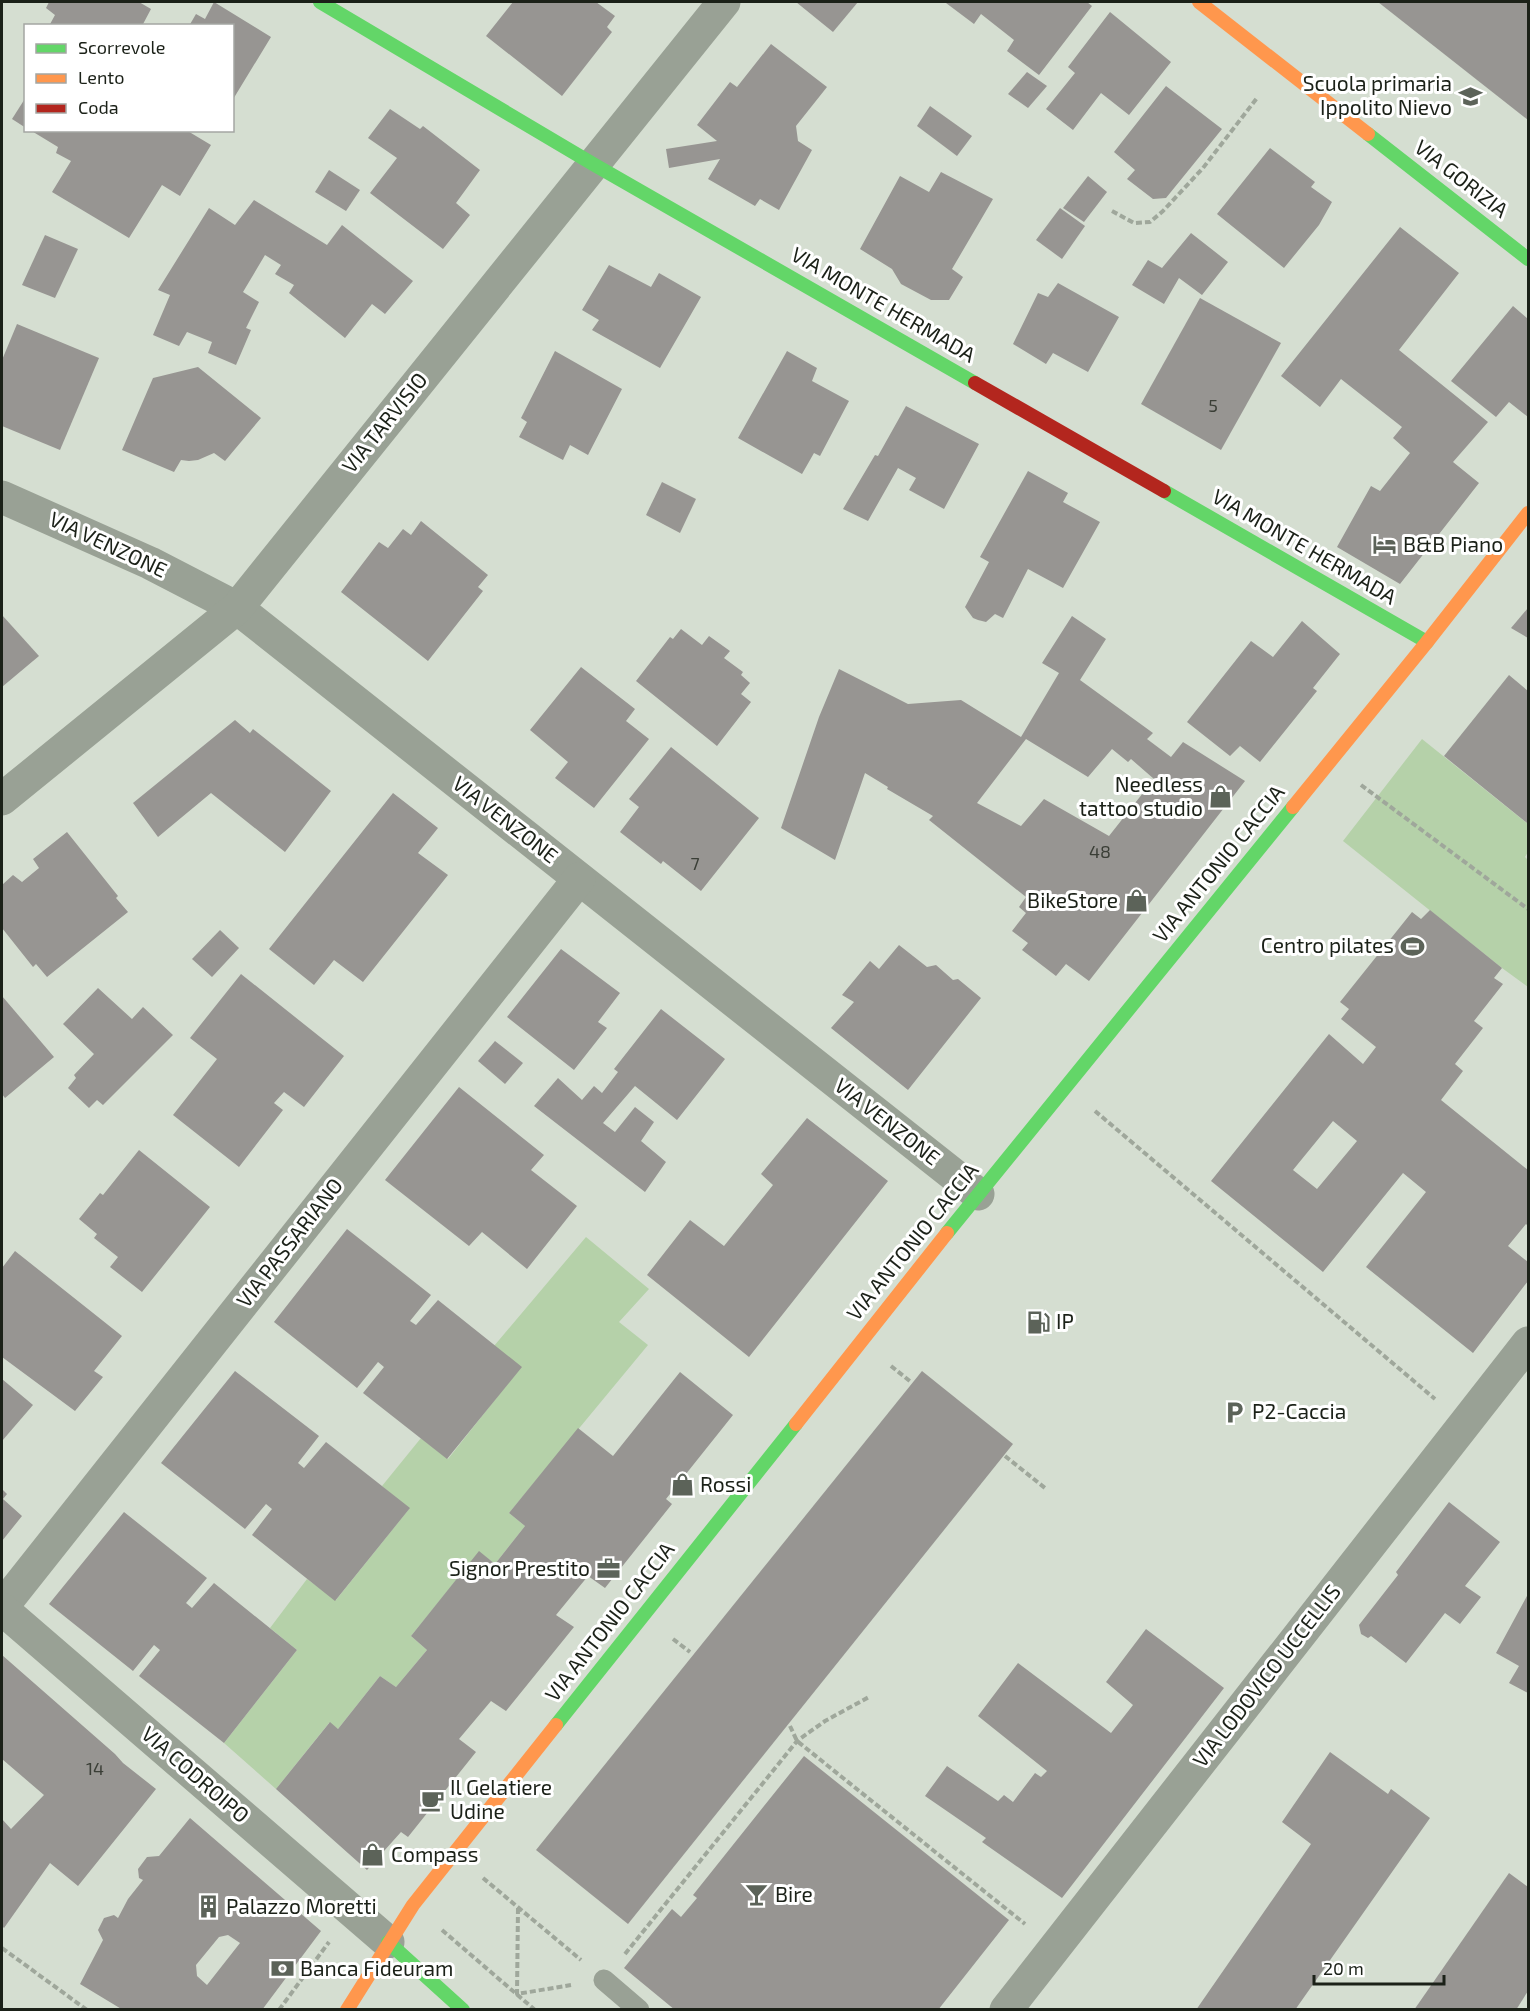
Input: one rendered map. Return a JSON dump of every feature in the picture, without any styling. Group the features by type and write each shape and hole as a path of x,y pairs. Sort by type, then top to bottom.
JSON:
{"main road":[{"name":"VIA MONTE HERMADA","path":"320,2 593,164 1427,642"},
{"name":"VIA GORIZIA","path":"1198,2 1528,259"},
{"name":"VIA ANTONIO CACCIA","path":"347,2010 413,1905 978,1194 1427,642 1528,513"},
{"path":"388,1942 463,2010"}],"street":[{"name":"VIA TARVISIO","path":"2,799 237,608 724,2"},
{"name":"VIA VENZONE","path":"2,497 150,563 237,608 978,1194"},
{"name":"VIA PASSARIANO","path":"2,1608 579,879"},
{"name":"VIA LODOVICO UCCELLIS","path":"1006,2010 1528,1343"},
{"name":"VIA CODROIPO","path":"2,1608 388,1942"}],"lane":[{"path":"604,1980 639,2010"}],"path":[{"path":"1112,211 1134,223 1150,222 1163,211 1203,168 1282,66"},
{"path":"1355,781 1528,909"},
{"path":"1095,1110 1466,1424"},
{"path":"890,1365 911,1382"},
{"path":"1005,1456 1045,1488"},
{"path":"672,1638 690,1652"},
{"path":"517,1994 604,1980 797,1740 825,1721 869,1697"},
{"path":"790,1726 797,1740 1054,1947"},
{"path":"482,1876 604,1980"},
{"path":"517,1994 518,1908"},
{"path":"440,1928 536,2010"},
{"path":"279,2010 333,1937"},
{"path":"2,1948 87,2010"}],"green space":[{"path":"1422,739 1528,824 1528,852 1525,857 1528,860 1528,987 1343,841"},
{"path":"586,1237 649,1289 619,1322 648,1345 509,1513 525,1526 495,1564 479,1552 411,1636 427,1650 396,1687 380,1676 338,1729 329,1723 276,1789 224,1743 297,1650 270,1628 307,1579 336,1600 409,1509 382,1486 421,1438 448,1459 521,1367 494,1346"}],"building":[{"path":"49,2 139,2 151,9 143,24 50,24 55,15 46,8"},
{"path":"214,2 271,37 234,98 234,24 190,24 196,14 205,19"},
{"path":"513,2 596,2 615,16 607,27 612,32 562,96 486,36"},
{"path":"796,2 858,2 833,32"},
{"path":"947,2 1087,2 1092,6 1039,75 1007,51 1014,40 981,14 974,24"},
{"path":"1378,2 1528,2 1528,120"},
{"path":"1110,12 1171,62 1129,115 1101,93 1073,130 1046,109 1075,73 1068,67"},
{"path":"771,44 827,87 796,126 798,141 812,150 779,210 760,199 755,206 708,179 720,159 669,168 666,149 717,141 697,125 730,82 737,87"},
{"path":"1027,72 1047,86 1028,108 1008,94"},
{"path":"1166,86 1222,129 1166,198 1153,199 1127,179 1135,170 1114,152"},
{"path":"24,100 24,127 12,119"},
{"path":"930,106 972,136 957,156 917,126"},
{"path":"390,109 420,129 423,126 480,170 456,203 470,215 443,249 370,193 397,158 368,138"},
{"path":"33,132 189,132 211,145 180,196 162,185 129,238 52,192 71,161 56,153 58,147"},
{"path":"1270,148 1315,182 1311,187 1332,202 1319,225 1284,268 1217,214"},
{"path":"329,170 360,190 346,211 315,192"},
{"path":"941,172 993,199 952,269 963,277 949,300 931,300 901,284 892,269 860,249 900,176 929,192"},
{"path":"1088,176 1107,192 1084,222 1063,208"},
{"path":"254,200 327,245 342,225 413,281 385,314 372,304 345,338 289,293 294,285 275,274 281,265 265,255 243,292 259,302 246,328 251,330 236,365 208,353 212,342 187,332 179,346 153,335 170,295 158,290 209,208 235,225"},
{"path":"1060,208 1085,226 1062,259 1036,240"},
{"path":"1400,227 1459,273 1399,350 1488,422 1453,462 1479,483 1400,584 1337,547 1371,486 1380,491 1410,453 1393,438 1402,427 1341,379 1320,407 1281,376"},
{"path":"1191,233 1228,262 1202,295 1179,278 1164,304 1132,285 1148,260 1162,268"},
{"path":"45,235 78,249 55,298 22,285"},
{"path":"609,265 651,287 659,273 701,297 660,368 592,330 599,320 582,310"},
{"path":"1058,283 1119,317 1088,372 1053,353 1046,364 1013,344 1038,293 1048,297"},
{"path":"1200,298 1281,343 1221,450 1141,404"},
{"path":"1513,306 1528,319 1528,417 1509,402 1496,417 1451,381"},
{"path":"17,324 99,358 60,450 2,426 2,360"},
{"path":"555,351 622,389 588,455 570,445 563,460 519,437 527,422 521,418"},
{"path":"787,351 817,368 812,381 849,401 820,456 814,453 802,474 738,438"},
{"path":"198,367 261,418 225,461 214,453 198,460 181,460 174,472 122,450 153,378"},
{"path":"906,406 979,444 944,509 909,490 916,478 898,468 868,521 843,509 875,455 878,456"},
{"path":"1028,471 1068,493 1063,502 1100,522 1063,588 1028,569 1003,618 995,614 986,622 978,620 973,618 965,607 989,562 980,557"},
{"path":"662,482 696,499 680,533 646,515"},
{"path":"421,521 488,575 478,587 483,591 428,661 341,592 379,542 388,548 403,529 411,535"},
{"path":"1528,608 1528,638 1511,628"},
{"path":"2,615 39,656 2,687"},
{"path":"1072,616 1106,639 1080,680 1153,733 1147,739 1171,757 1183,742 1245,781 1089,981 1066,964 1056,976 1022,950 1028,943 1012,931 1026,913 1019,907 1026,897 929,820 933,816 865,773 835,860 781,828 819,717 839,669 908,704 961,700 1021,737 1059,673 1042,663","holes":["1026,739 1088,777 1112,749 1128,762 1131,759 1154,779 1109,836 1044,799 1021,826 977,803"]},
{"path":"1302,621 1340,654 1313,688 1317,691 1260,762 1240,746 1230,756 1187,722 1251,641 1273,657"},
{"path":"681,629 702,645 709,636 730,651 724,658 743,672 741,675 750,683 741,694 751,702 717,746 636,681 670,637 673,639"},
{"path":"581,667 635,709 626,721 649,739 594,808 555,778 568,762 530,730"},
{"path":"1509,675 1528,691 1527,823 1444,756"},
{"path":"235,720 250,733 253,729 331,791 285,852 211,793 158,837 133,803"},
{"path":"671,747 759,818 701,891 663,861 661,864 620,832 639,807 629,799"},
{"path":"393,793 438,828 418,853 448,875 363,982 334,960 314,985 269,949"},
{"path":"67,832 128,912 47,977 36,964 33,967 2,928 2,885 13,875 22,882 39,868 33,859"},
{"path":"1430,910 1502,968 1494,978 1503,984 1474,1021 1483,1028 1455,1064 1463,1071 1441,1100 1528,1170 1528,1226 1526,1224 1508,1246 1528,1262 1528,1281 1473,1353 1366,1267 1426,1192 1403,1173 1323,1272 1211,1181 1329,1034 1363,1064 1376,1047 1341,1019 1349,1009 1340,1002 1412,912 1421,919","holes":["1333,1121 1357,1141 1317,1189 1293,1170"]},
{"path":"220,930 239,948 212,977 192,959"},
{"path":"899,945 927,967 936,965 953,980 958,979 981,998 908,1090 831,1028 854,1002 842,995 870,961 879,969"},
{"path":"561,949 620,993 598,1022 607,1028 574,1070 507,1017"},
{"path":"241,974 344,1056 304,1107 284,1092 274,1103 283,1110 239,1167 173,1115 217,1059 190,1038"},
{"path":"98,988 132,1019 143,1007 173,1035 103,1105 97,1100 89,1108 68,1088 76,1078 74,1075 94,1054 63,1024"},
{"path":"2,996 54,1057 5,1098 2,1094"},
{"path":"661,1009 725,1059 677,1120 635,1086 603,1123 615,1132 635,1107 654,1122 641,1141 666,1162 645,1192 534,1106 558,1078 582,1100 594,1086 602,1093 618,1072 614,1069"},
{"path":"495,1041 523,1063 505,1084 478,1061"},
{"path":"459,1087 544,1155 531,1170 577,1206 527,1269 482,1232 469,1246 385,1180"},
{"path":"807,1118 888,1181 749,1357 647,1275 690,1220 724,1246 773,1185 761,1174"},
{"path":"139,1150 210,1207 142,1292 110,1267 118,1257 94,1238 97,1234 79,1219 100,1193 103,1195"},
{"path":"347,1229 431,1295 410,1321 416,1325 438,1300 522,1367 447,1459 363,1393 384,1367 378,1362 357,1388 274,1322"},
{"path":"15,1251 122,1336 94,1371 103,1377 75,1411 2,1357 2,1268"},
{"path":"235,1371 319,1436 298,1463 304,1468 326,1442 410,1508 335,1601 252,1535 272,1509 266,1504 245,1529 161,1463"},
{"path":"922,1371 1013,1444 628,1924 536,1850"},
{"path":"680,1372 733,1415 666,1499 672,1504 605,1588 588,1576 556,1615 574,1627 506,1711 491,1701 459,1739 476,1752 408,1837 401,1832 367,1870 276,1789 330,1722 338,1729 380,1676 396,1687 427,1650 411,1636 479,1551 495,1564 525,1526 509,1513 578,1428 613,1456"},
{"path":"2,1379 33,1405 2,1441"},
{"path":"2,1489 7,1494 3,1499 22,1516 2,1541"},
{"path":"1449,1502 1500,1542 1465,1586 1481,1597 1460,1624 1445,1613 1406,1663 1371,1636 1368,1638 1361,1634 1359,1625 1398,1575 1396,1572"},
{"path":"124,1512 207,1578 186,1603 192,1608 214,1583 297,1650 224,1743 139,1676 160,1650 154,1645 133,1671 49,1604"},
{"path":"1528,1594 1528,1693 1509,1683 1519,1666 1496,1653"},
{"path":"1146,1629 1224,1688 1062,1898 982,1842 986,1838 925,1796 947,1766 998,1801 1004,1795 1013,1802 1035,1773 1041,1777 1047,1771 978,1716 1018,1663 1111,1733 1133,1705 1106,1682"},
{"path":"2,1655 123,1763 156,1789 78,1886 50,1863 4,1928 2,1926 2,1819 11,1829 44,1795 2,1759"},
{"path":"1330,1752 1388,1794 1391,1789 1430,1818 1295,2010 1196,2010 1311,1844 1282,1822"},
{"path":"804,1756 1009,1920 938,2010 675,2010 624,1968 672,1909 681,1917 697,1898 693,1895"},
{"name":"Palazzo Moretti","path":"190,1818 321,1931 262,2010 123,2010 80,1984 103,1940 98,1930 104,1918 114,1915 118,1918 128,1899 143,1880 139,1878 138,1869 147,1857 159,1856","holes":["228,1935 240,1943 207,1985 197,1976 196,1965 219,1937"]},
{"path":"1509,1873 1528,1887 1528,1991 1516,2010 1414,2010"}],"traffic: fast":[{"path":"320,2 593,164 975,383"},
{"path":"1368,134 1528,259"},
{"path":"1164,491 1427,642"},
{"path":"947,1233 1293,807"},
{"path":"556,1725 796,1424"},
{"path":"388,1942 463,2010"}],"traffic: slow":[{"path":"1199,2 1368,134"},
{"path":"1293,807 1528,513"},
{"path":"796,1424 947,1233"},
{"path":"347,2010 413,1905 556,1725"}],"traffic: jam":[{"path":"975,383 1164,491"}],"place":[{"name":"Scuola primaria Ippolito Nievo","path":"1470,96"},
{"name":"B&B Piano","path":"1385,545"},
{"name":"Needless tattoo studio","path":"1221,797"},
{"name":"BikeStore","path":"1136,901"},
{"name":"Centro pilates","path":"1412,946"},
{"name":"IP","path":"1038,1322"},
{"name":"P2-Caccia","path":"1234,1412"},
{"name":"Rossi","path":"682,1485"},
{"name":"Signor Prestito","path":"608,1569"},
{"name":"Il Gelatiere Udine","path":"432,1800"},
{"name":"Compass","path":"373,1855"},
{"name":"Bire","path":"757,1895"},
{"name":"Palazzo Moretti","path":"208,1907"},
{"name":"Banca Fideuram","path":"282,1969"}]}
